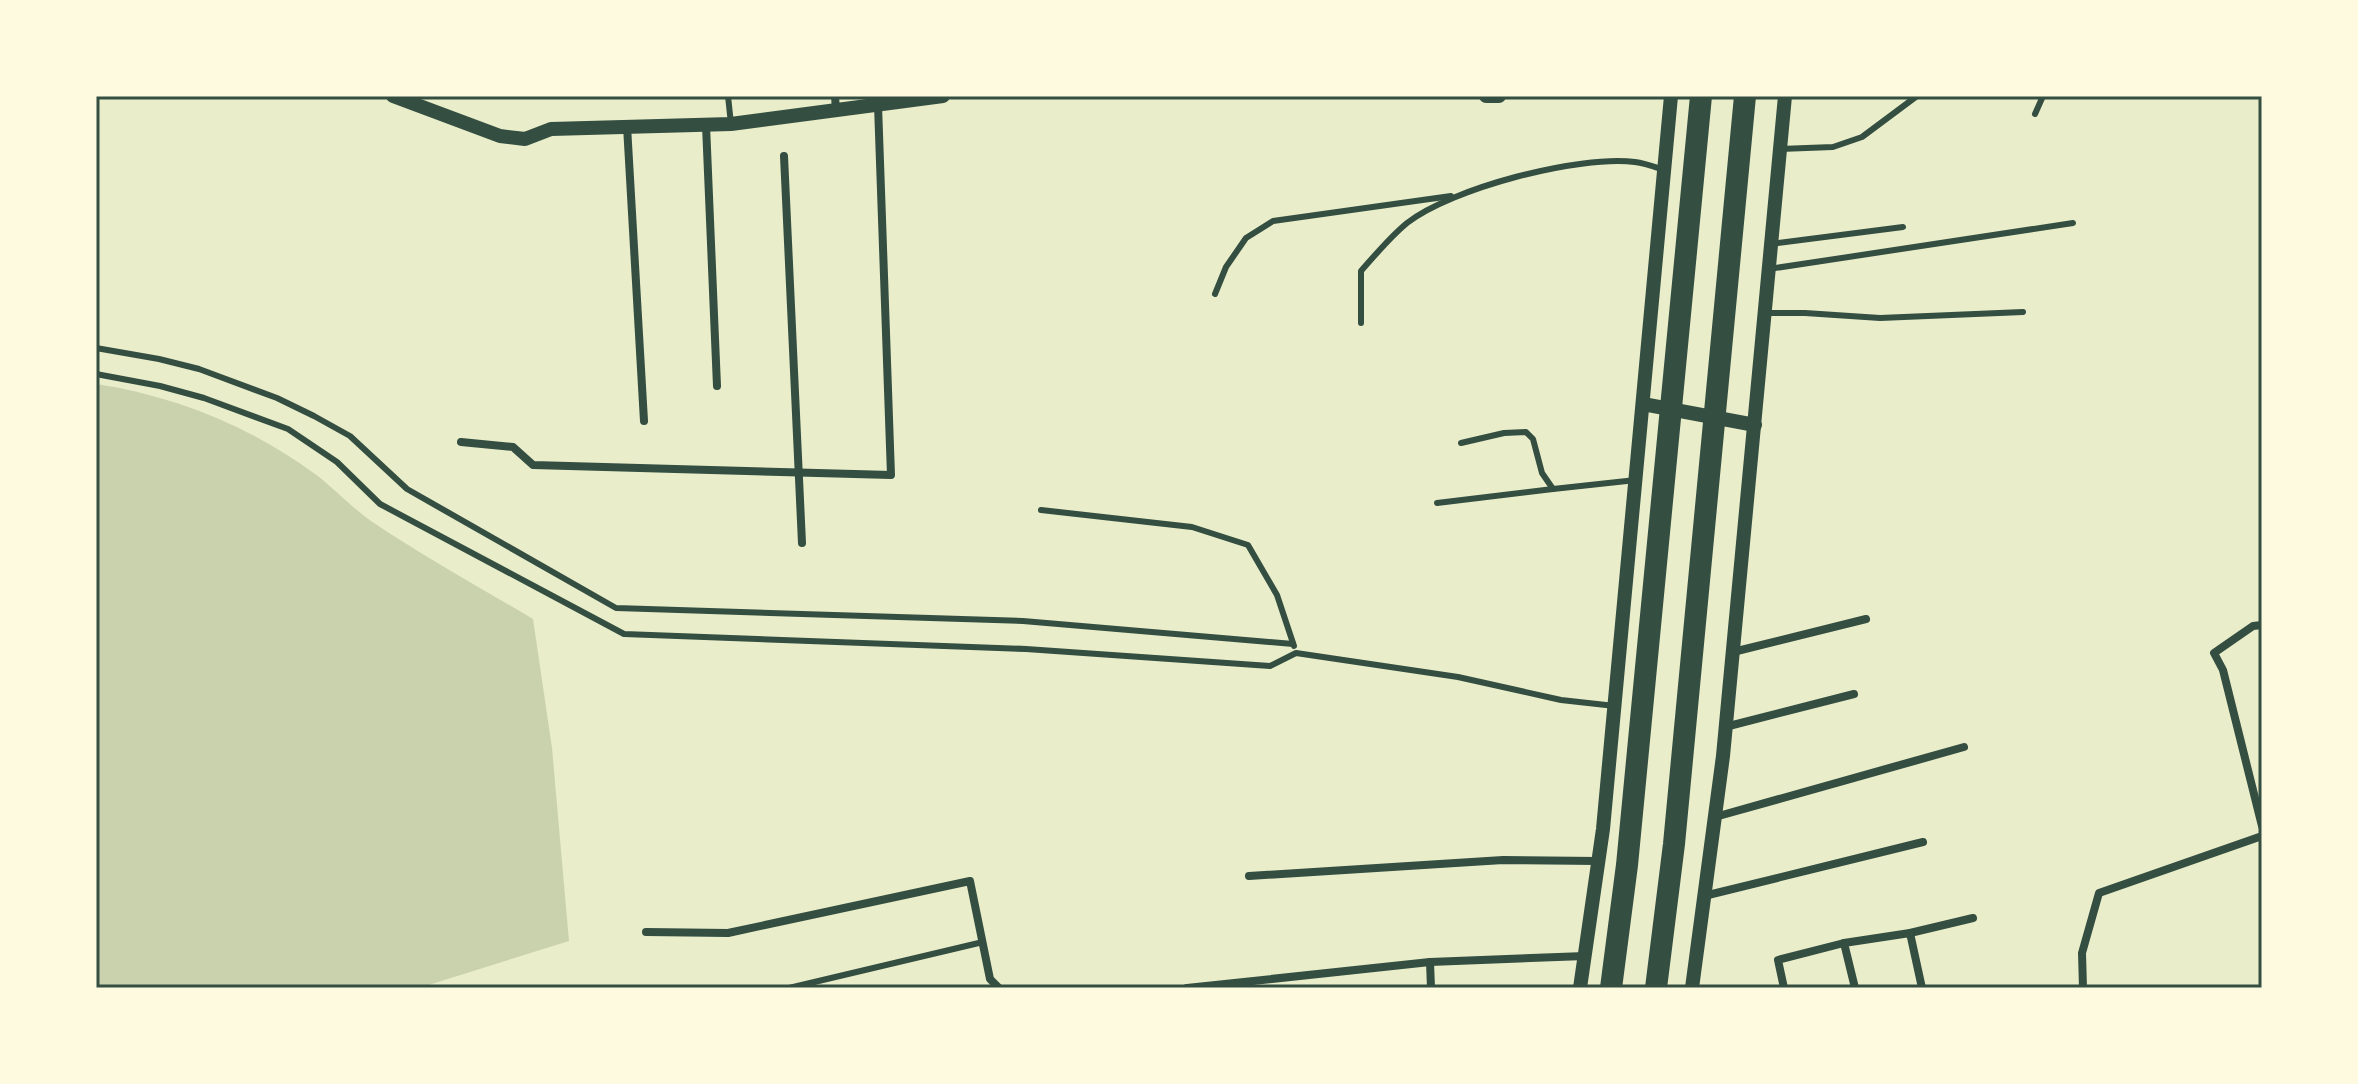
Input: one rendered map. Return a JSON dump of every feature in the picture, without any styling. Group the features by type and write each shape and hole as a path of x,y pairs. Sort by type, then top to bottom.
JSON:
{"highway":[{"path":"1611,988 1627,865 1701,96"},
{"path":"1656,988 1674,844 1745,96"}],"street":[{"path":"393,96 500,136 525,139 551,129 731,124 836,103 878,105 943,96"},
{"path":"1486,96 1499,96"},
{"path":"1580,988 1615,706 1671,96"},
{"path":"1692,988 1733,652 1785,96"},
{"path":"461,442 513,447 533,465 891,475 878,105"},
{"path":"706,125 717,386"},
{"path":"627,126 644,421"},
{"path":"784,156 802,543"},
{"path":"1643,404 1755,425"},
{"path":"1733,652 1866,619"},
{"path":"2262,625 2253,626 2214,653 2223,670 2262,826"},
{"path":"1725,727 1854,694"},
{"path":"1715,817 1964,747"},
{"path":"2083,988 2082,953 2099,893 2262,836"},
{"path":"1704,896 1923,842"},
{"path":"1249,876 1503,860 1598,861"},
{"path":"646,932 728,933 970,881 990,979 999,988"},
{"path":"1784,988 1778,960 1844,943 1910,933 1973,918"},
{"path":"1910,933 1922,988"},
{"path":"1844,943 1855,988"},
{"path":"1187,988 1430,962 1585,956"},
{"path":"1430,962 1431,988"}],"lane":[{"path":"728,96 731,124"},
{"path":"1780,149 1823,148 1862,137 1917,96"},
{"path":"2035,114 2043,96"},
{"path":"1215,294 1226,267 1246,238 1273,221 1455,196 1523,175 1594,163 1634,162 1664,170"},
{"path":"1361,323 1361,271 1409,222 1455,196"},
{"path":"1769,269 2073,223"},
{"path":"1771,244 1903,227"},
{"path":"1765,313 1880,318 2023,312"},
{"path":"96,348 199,369 277,398 314,416 350,436 407,489 616,608 1023,621 1293,644"},
{"path":"96,374 204,398 288,429 337,462 380,504 624,634 1026,649 1270,666 1296,653 1458,677 1561,700 1615,706"},
{"path":"1461,443 1504,433 1526,432 1533,439 1542,473 1553,489"},
{"path":"1437,503 1636,480"},
{"path":"1041,510 1192,527 1248,545 1277,595 1296,653"},
{"path":"789,988 983,942"}],"green space":[{"path":"96,384 183,405 264,441 315,474 371,521 533,619 552,748 569,941 419,988 96,988"}]}
